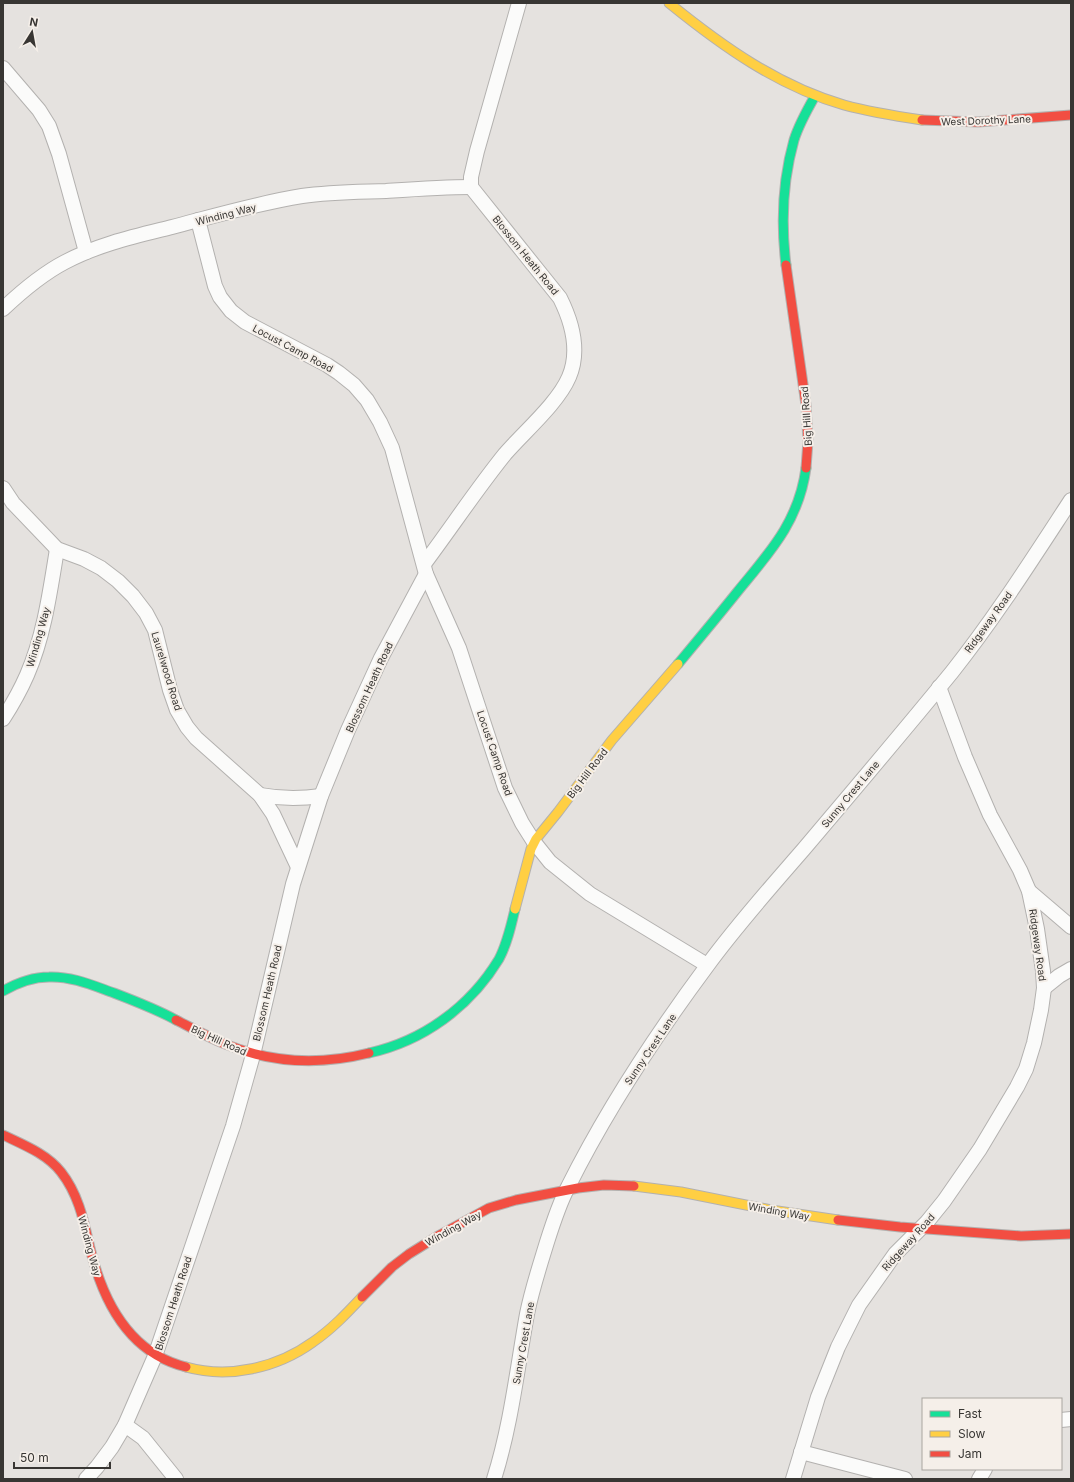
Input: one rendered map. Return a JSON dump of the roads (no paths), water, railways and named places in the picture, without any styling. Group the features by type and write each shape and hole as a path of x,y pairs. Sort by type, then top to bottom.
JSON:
{"street":[{"path":"471,187 471,177 477,151 519,3"},
{"name":"West Dorothy Lane","path":"669,3 698,27 748,62 778,79 815,96 849,107 886,116 924,121 1005,121 1071,116"},
{"path":"3,68 39,110 49,126 59,154 86,252"},
{"name":"Big Hill Road","path":"3,991 20,983 44,977 62,978 84,983 158,1011 232,1047 253,1054 282,1060 311,1061 335,1060 363,1055 392,1046 416,1036 438,1023 459,1007 476,990 489,974 506,941 523,876 534,842 558,813 605,749 662,684 775,546 788,524 799,500 805,476 808,434 803,376 785,260 785,209 789,160 794,140 815,96"},
{"name":"Winding Way","path":"3,309 41,277 64,262 107,244 198,220 301,197 340,192 471,187"},
{"name":"Blossom Heath Road","path":"86,1479 112,1447 125,1425 155,1356 233,1126 253,1054 298,867 321,796 381,658 425,569 451,528 472,497 506,453 562,390 569,377 573,363 574,348 573,331 568,312 560,298 471,187"},
{"name":"Locust Camp Road","path":"198,220 214,286 231,311 245,322 314,358 339,373 367,400 380,422 392,448 425,569 459,648 505,788 522,823 534,842 550,862 590,894 708,965"},
{"name":"Laurelwood Road","path":"3,488 14,503 57,549 84,559 100,568 118,581 133,596 146,613 155,630 170,690 177,710 187,728 196,738 260,795 273,814 298,867"},
{"name":"Ridgeway Road","path":"792,1479 818,1396 838,1347 858,1305 895,1254 920,1229 944,1201 980,1149 1017,1087 1026,1069 1034,1043 1041,1010 1044,988 1044,971 1029,891 1020,870 990,815 939,687 955,668 1066,517 1071,500"},
{"name":"Winding Way","path":"3,719 27,676 39,640 49,601 57,549"},
{"name":"Sunny Crest Lane","path":"494,1479 513,1403 528,1312 535,1280 554,1221 566,1190 600,1127 662,1029 708,965 751,911 939,687"},
{"path":"260,795 299,799 321,796"},
{"path":"1029,891 1071,927"},
{"path":"1044,988 1071,969"},
{"name":"Winding Way","path":"3,1135 35,1150 50,1160 61,1172 72,1189 80,1205 92,1257 100,1282 111,1307 122,1324 155,1356 178,1366 202,1372 223,1373 242,1371 287,1357 309,1345 329,1330 377,1281 403,1258 426,1242 489,1208 515,1200 589,1186 614,1184 672,1190 790,1214 849,1222 1017,1236 1071,1234"},
{"path":"125,1425 143,1438 176,1479"},
{"path":"801,1452 905,1479"},
{"path":"979,1479 984,1470"}]}
